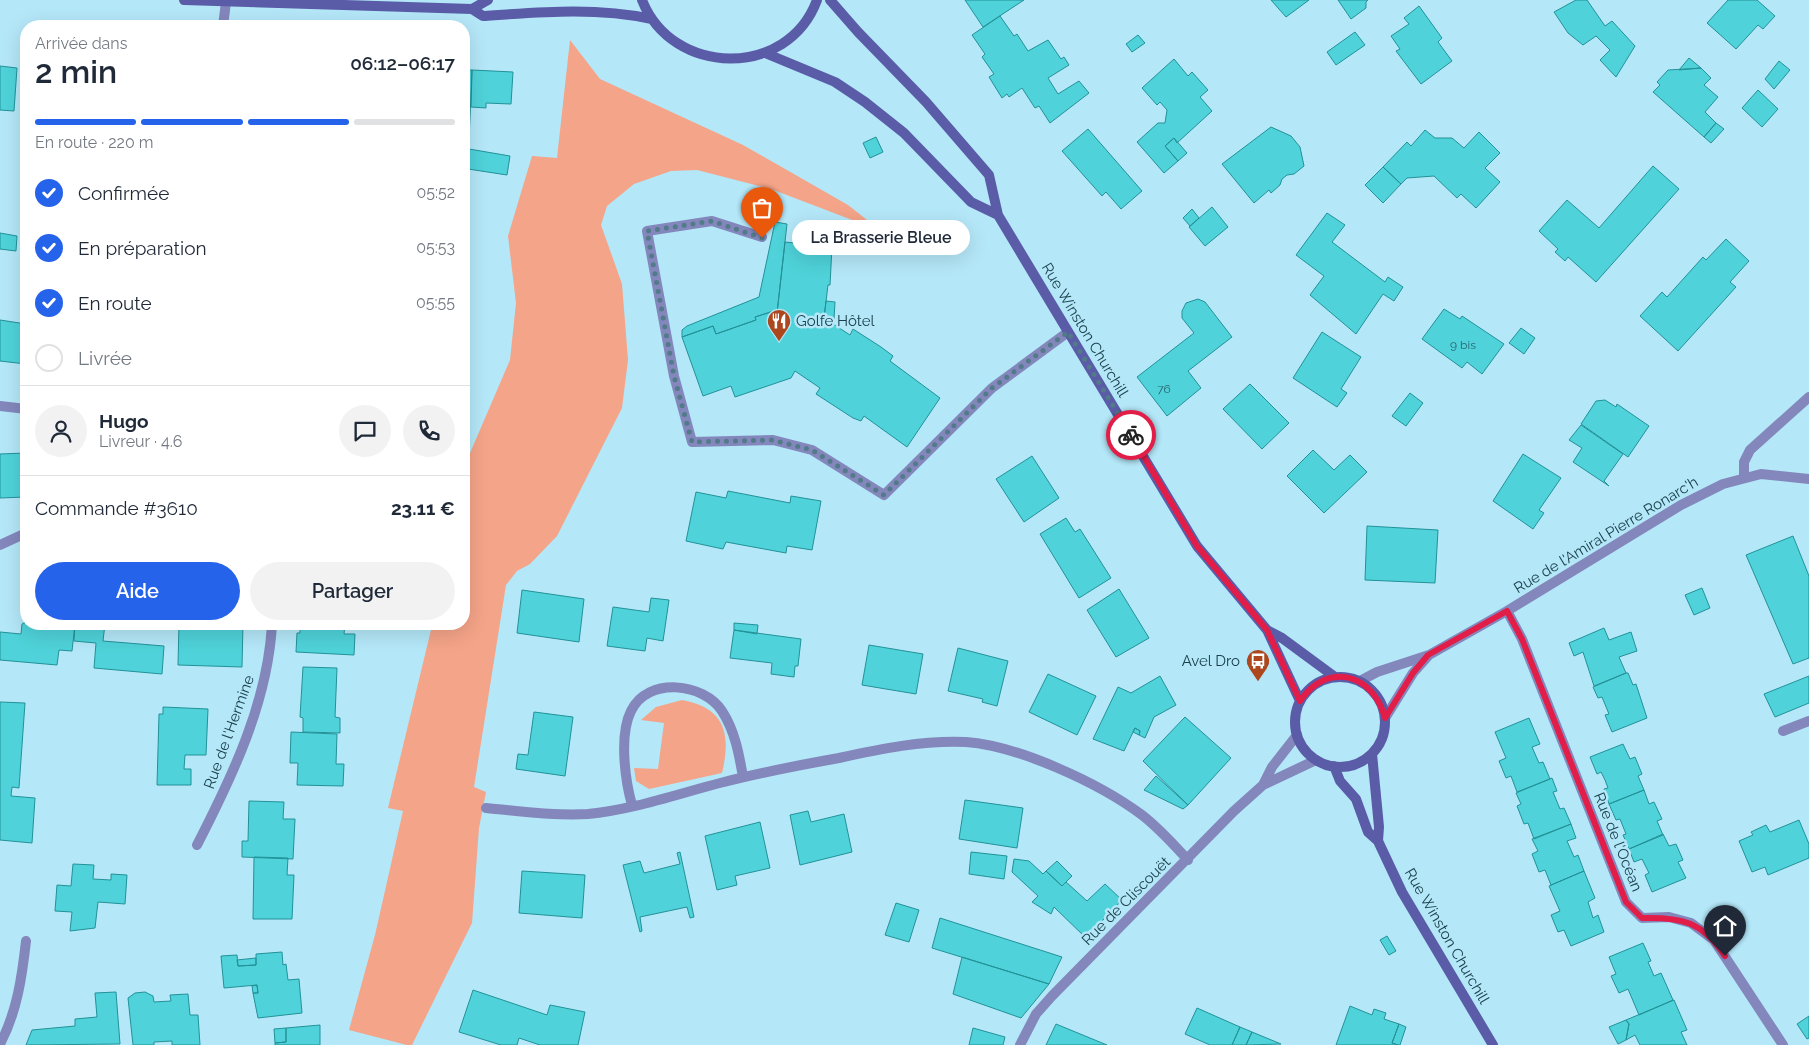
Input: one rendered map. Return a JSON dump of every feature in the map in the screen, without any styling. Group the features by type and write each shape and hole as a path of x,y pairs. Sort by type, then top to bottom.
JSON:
{"main road":[{"path":"184,0 472,9 483,16 587,11 627,14 652,19"},
{"path":"472,9 488,0"},
{"path":"642,0 652,19 666,36 683,47 703,56 724,60 765,53 785,42 801,27 816,0"},
{"name":"Rue Winston Churchill","path":"830,0 858,32 915,90 989,175 998,214 1197,546 1267,630 1300,701"},
{"path":"765,53 835,82 866,102 904,133 971,202 998,214"},
{"name":"Rue Winston Churchill","path":"1267,630 1282,638 1335,677"},
{"path":"1335,677 1348,677 1360,681 1372,690 1381,703 1385,718 1383,737 1372,754 1361,762 1348,766 1334,766 1316,760 1301,745 1296,735 1295,716 1300,701 1314,684 1335,677"},
{"name":"Rue Winston Churchill","path":"1372,754 1379,827 1378,841"},
{"name":"Rue Winston Churchill","path":"1334,766 1340,781 1356,799 1368,832 1378,841 1402,892 1493,1045"}],"street":[{"path":"224,20 226,2"},
{"path":"762,238 712,221 647,231 674,376 692,442 772,440 812,450 884,495 992,388 1068,332"},
{"path":"1744,477 1744,462 1750,450 1809,397"},
{"path":"0,406 20,408"},
{"name":"Rue de l'Amiral Pierre Ronarc'h","path":"1360,681 1377,672 1428,655 1507,611 1682,505 1724,484 1744,477 1761,474 1809,479"},
{"path":"0,545 20,536"},
{"name":"Rue de l'Océan","path":"1507,611 1522,639 1626,902 1642,918 1669,917 1691,923 1714,940 1783,1045"},
{"name":"Rue de l'Hermine","path":"196,845 226,788 265,680 271,630"},
{"name":"Rue de l'Amiral Pierre Ronarc'h","path":"1385,718 1413,673 1428,655"},
{"path":"632,805 627,787 625,747 631,710 643,696 664,688 687,688 703,694 716,703 723,712 736,740 743,777"},
{"path":"1784,731 1809,721"},
{"name":"Rue de Cliscouët","path":"1020,1045 1036,1014 1052,996 1188,860 1234,811 1263,785 1272,767 1296,735"},
{"path":"486,808 561,814 589,814 743,777 879,750 934,742 966,742 998,747 1066,773 1108,793 1143,816 1188,860"},
{"name":"Rue de Cliscouët","path":"1263,785 1280,779 1316,760"},
{"path":"0,1044 16,1005 22,977 26,942"}],"shaded area":[{"path":"570,40 600,79 743,145 848,205 881,231 771,189 697,170 671,171 634,184 607,206 601,225 622,284 628,360 622,408 557,536 530,564 517,571 506,585 474,787 486,792 479,828 472,923 412,1045 407,1045 349,1030 375,935 403,811 388,808 431,630 470,630 470,453 510,360 516,303 508,236 532,156 557,158"},
{"path":"682,700 708,709 722,725 726,747 722,773 649,789 636,781 634,768 658,769 664,723 641,720 656,707"}],"building":[{"path":"965,0 1024,0 983,27"},
{"path":"1271,0 1309,0 1286,17"},
{"path":"1338,0 1368,0 1366,8 1351,19"},
{"path":"1576,0 1587,0 1605,26 1612,21 1635,46 1616,77 1600,60 1610,50 1596,36 1583,45 1568,33 1554,12"},
{"path":"1728,0 1757,0 1775,16 1763,29 1758,25 1736,49 1707,23"},
{"path":"1419,6 1442,38 1438,42 1452,61 1421,84 1396,51 1400,49 1391,36 1409,24 1404,18"},
{"path":"1000,16 1014,36 1017,34 1028,51 1048,40 1061,59 1064,57 1069,65 1048,78 1058,94 1079,81 1089,93 1050,123 1039,106 1035,108 1022,88 1009,97 1007,94 1002,98 989,77 994,74 982,57 985,54 972,35"},
{"path":"1355,32 1365,45 1336,65 1327,52"},
{"path":"1138,35 1145,43 1132,52 1126,44"},
{"path":"1689,58 1701,68 1679,70"},
{"path":"1174,59 1188,76 1192,72 1208,90 1200,97 1212,111 1177,143 1174,138 1165,146 1178,161 1164,173 1137,142 1158,123 1165,123 1167,110 1160,102 1157,105 1142,88"},
{"path":"1779,61 1790,70 1774,89 1765,79"},
{"path":"0,66 17,68 14,111 0,110"},
{"path":"1701,68 1711,78 1704,85 1718,97 1705,112 1716,123 1704,137 1653,92 1660,85 1657,82 1668,70"},
{"path":"470,70 472,70 470,117"},
{"path":"472,70 513,72 511,104 486,103 486,108 471,107"},
{"path":"1758,90 1778,109 1762,127 1742,108"},
{"path":"1716,123 1724,129 1711,143 1704,137"},
{"path":"1271,127 1291,136 1300,147 1304,166 1294,174 1287,175 1271,193 1269,190 1254,203 1222,164"},
{"path":"1088,129 1142,191 1121,209 1106,192 1102,196 1062,151"},
{"path":"1425,130 1435,138 1452,138 1464,148 1479,132 1500,153 1485,168 1500,182 1476,208 1461,194 1457,198 1434,176 1407,178 1401,184 1383,167 1407,142 1411,146"},
{"path":"876,137 883,152 870,158 863,143"},
{"path":"1174,138 1187,153 1178,161 1165,146"},
{"path":"470,149 510,156 507,175 470,169"},
{"path":"1653,166 1679,189 1596,282 1568,257 1565,261 1555,252 1558,249 1539,231 1567,200 1599,228"},
{"path":"1383,167 1401,184 1383,203 1365,185"},
{"path":"1212,207 1228,227 1205,246 1189,227"},
{"path":"1192,209 1199,218 1190,226 1183,218"},
{"path":"1327,213 1345,225 1332,242 1385,282 1388,277 1403,287 1394,301 1383,294 1356,334 1310,295 1324,276 1296,255"},
{"path":"775,222 787,224 777,313 775,314 774,311 755,317 756,320 716,334 713,326 682,337 682,330 687,326 759,297"},
{"path":"0,233 17,236 16,251 0,249"},
{"path":"1726,239 1749,261 1730,282 1736,287 1678,351 1640,316 1662,292 1667,297 1703,257 1706,260"},
{"name":"Golfe Hôtel","path":"785,242 832,247 830,285 828,285 824,318 850,335 853,329 881,347 893,356 890,361 940,398 907,447 864,416 861,421 853,418 816,394 820,388 795,371 791,378 735,397 731,386 703,396 682,337 713,326 716,334 756,320 755,317 774,311 775,314 777,313"},
{"path":"1198,299 1205,302 1232,337 1188,371 1201,388 1167,416 1137,377 1194,333 1182,318 1182,311 1186,303"},
{"path":"826,301 835,302 834,319 831,323 824,318"},
{"path":"1444,309 1460,319 1462,316 1504,344 1482,374 1467,362 1462,368 1422,339"},
{"path":"0,320 20,323 20,363 0,361"},
{"path":"1521,328 1535,338 1524,354 1509,343"},
{"path":"1322,332 1361,357 1341,389 1347,393 1337,407 1293,378"},
{"path":"1250,384 1289,423 1262,449 1223,409"},
{"path":"1410,393 1423,403 1406,426 1392,416"},
{"path":"1605,400 1616,407 1617,404 1649,426 1628,457 1581,424 1596,401"},
{"path":"1581,425 1623,454 1604,481 1609,486 1573,462 1582,448 1569,440"},
{"path":"1313,450 1334,470 1350,455 1367,472 1324,513 1287,476"},
{"path":"20,453 20,497 0,498 0,454"},
{"path":"1523,454 1561,478 1539,510 1544,513 1533,529 1493,501"},
{"path":"1032,456 1059,498 1024,522 996,479"},
{"path":"728,491 790,503 791,496 821,501 812,550 787,546 786,553 726,542 723,549 686,541 696,492 726,498"},
{"path":"1066,518 1075,532 1080,529 1111,578 1079,598 1040,534"},
{"path":"1367,526 1438,530 1435,583 1365,580"},
{"path":"1793,536 1809,576 1809,658 1793,664 1746,555"},
{"path":"1702,588 1710,608 1694,615 1685,595"},
{"path":"1119,589 1149,638 1116,657 1087,610"},
{"path":"522,590 584,599 579,642 517,633"},
{"path":"651,598 669,600 663,641 647,638 645,651 607,646 613,607 649,612"},
{"path":"734,623 758,625 757,634 734,630"},
{"path":"1604,628 1609,640 1631,632 1637,651 1619,657 1626,673 1594,686 1583,652 1574,656 1569,643"},
{"path":"21,630 74,630 72,651 59,650 57,665 0,660 0,632 21,634"},
{"path":"75,630 104,630 103,641 164,646 162,674 94,668 96,643 74,641"},
{"path":"179,630 243,630 242,667 178,665"},
{"path":"300,630 344,630 344,634 355,634 354,655 296,652 297,633 300,633"},
{"path":"734,630 801,639 798,666 795,666 794,677 771,674 772,663 730,658"},
{"path":"869,645 923,654 916,694 862,685"},
{"path":"958,648 1008,661 997,706 982,702 983,699 948,691"},
{"path":"303,667 337,668 335,717 340,718 340,733 303,732 303,718 300,717"},
{"path":"1628,673 1633,685 1636,684 1647,718 1612,732 1605,715 1609,714 1602,697 1598,698 1593,687"},
{"path":"1048,674 1096,696 1077,735 1029,712"},
{"path":"1160,676 1176,705 1154,717 1145,738 1139,735 1140,731 1135,728 1124,751 1093,739 1118,687 1131,693"},
{"path":"1809,676 1809,703 1775,717 1764,694"},
{"path":"0,702 25,703 19,788 12,787 11,796 35,798 32,843 0,840"},
{"path":"163,707 208,709 206,755 185,755 184,769 191,769 191,785 157,785 159,714 163,714"},
{"path":"534,712 573,717 565,776 516,769 518,754 528,755"},
{"path":"1185,717 1231,758 1188,805 1143,761"},
{"path":"1529,718 1540,744 1532,747 1539,763 1543,762 1550,779 1517,792 1511,776 1506,778 1499,761 1506,758 1495,732"},
{"path":"1135,728 1140,731 1139,735 1133,732"},
{"path":"291,732 337,734 336,764 344,764 343,786 297,785 298,763 290,763"},
{"path":"1623,744 1630,759 1635,757 1642,774 1638,776 1644,790 1609,804 1604,789 1608,788 1605,780 1601,772 1597,774 1590,757"},
{"path":"1156,776 1188,805 1183,809 1144,790"},
{"path":"1552,778 1557,791 1553,792 1560,809 1564,808 1571,824 1534,839 1528,823 1524,824 1517,806 1521,804 1516,793"},
{"path":"1644,790 1649,804 1654,802 1662,819 1657,821 1663,835 1629,849 1623,835 1626,834 1620,819 1616,820 1609,804"},
{"path":"965,800 1023,808 1017,848 959,839"},
{"path":"249,801 284,802 283,819 295,819 293,859 242,857 242,841 248,841"},
{"path":"808,811 811,822 844,814 852,852 800,865 790,815"},
{"path":"1799,820 1809,844 1809,858 1768,875 1765,867 1752,872 1739,841 1753,835 1751,832 1766,825 1770,832"},
{"path":"760,822 770,868 735,876 737,885 717,890 705,836"},
{"path":"1571,824 1576,838 1567,841 1574,857 1578,855 1584,871 1551,885 1545,870 1539,872 1532,854 1538,851 1532,839"},
{"path":"1663,834 1669,846 1676,844 1683,860 1678,862 1686,878 1652,892 1645,875 1649,873 1642,859 1634,862 1629,849"},
{"path":"680,852 694,917 690,918 687,907 640,917 642,931 640,932 623,865 640,861 644,873 680,864 677,853"},
{"path":"971,852 1007,856 1004,879 969,874"},
{"path":"254,857 288,858 287,875 294,875 292,919 253,919"},
{"path":"1014,859 1029,861 1043,874 1046,871 1062,886 1066,882 1087,901 1105,884 1122,900 1086,938 1054,907 1051,914 1032,902 1038,896 1012,872"},
{"path":"1057,861 1072,876 1062,886 1046,871"},
{"path":"73,864 94,865 93,879 111,880 111,874 127,875 125,904 98,902 95,928 70,931 72,912 55,911 57,885 71,886"},
{"path":"522,871 585,875 582,918 519,913"},
{"path":"1584,871 1595,898 1588,902 1593,918 1598,915 1604,932 1571,946 1564,930 1558,932 1551,915 1560,911 1549,886"},
{"path":"896,903 919,910 909,942 885,935"},
{"path":"940,918 1062,957 1049,984 932,948"},
{"path":"1387,936 1396,951 1389,955 1380,940"},
{"path":"1643,943 1651,961 1648,962 1654,976 1661,973 1673,1000 1639,1015 1628,989 1619,993 1611,976 1616,974 1609,957"},
{"path":"282,952 283,965 286,964 288,980 299,979 302,1013 258,1018 253,993 258,993 257,985 224,988 221,956 237,955 238,966 256,965 256,954"},
{"path":"962,957 1049,984 1021,1018 953,994"},
{"path":"256,958 256,965 238,966 237,960"},
{"path":"257,985 258,993 253,993 252,986"},
{"path":"473,990 547,1015 550,1005 585,1012 578,1045 540,1045 519,1038 517,1045 501,1045 459,1032"},
{"path":"116,992 120,1044 26,1045 32,1030 75,1026 75,1019 97,1017 95,993"},
{"path":"145,992 153,996 154,1002 171,1001 170,995 188,994 190,1015 198,1015 200,1045 172,1045 172,1041 154,1042 154,1045 133,1045 128,998 135,993"},
{"path":"1674,1000 1687,1030 1681,1032 1687,1045 1640,1045 1635,1035 1626,1040 1629,1024 1626,1020"},
{"path":"1350,1006 1372,1015 1374,1009 1386,1013 1384,1019 1399,1024 1392,1043 1398,1045 1336,1045"},
{"path":"1197,1008 1240,1027 1232,1045 1210,1045 1185,1034"},
{"path":"1809,1016 1809,1038 1807,1039 1797,1024"},
{"path":"1626,1020 1629,1024 1626,1040 1618,1044 1609,1027"},
{"path":"1056,1024 1107,1045 1046,1045"},
{"path":"1399,1024 1406,1027 1400,1045 1398,1045 1392,1043"},
{"path":"320,1025 320,1045 275,1045 275,1043 286,1042 286,1028"},
{"path":"1240,1027 1252,1032 1246,1045 1232,1045"},
{"path":"286,1028 286,1042 275,1043 274,1029"},
{"path":"973,1028 1005,1037 1003,1045 969,1045"},
{"path":"1252,1032 1281,1044 1246,1045"}],"way so far":[{"path":"762,238 712,221 647,231 674,376 692,442 772,440 812,450 884,495 992,388 1068,332 1131,435"}],"place":[{"name":"La Brasserie Bleue","path":"762,238"},
{"name":"Golfe Hôtel","path":"779,342"},
{"name":"Avel Dro","path":"1258,682"}],"route":[{"path":"1131,435 1197,546 1267,630 1290,684 1300,701 1306,691 1314,684 1324,679 1348,677 1360,681 1372,690 1381,703 1385,718 1404,686 1428,655 1507,611 1522,639 1626,902 1642,918 1669,917 1691,923 1714,940 1725,956"}]}
